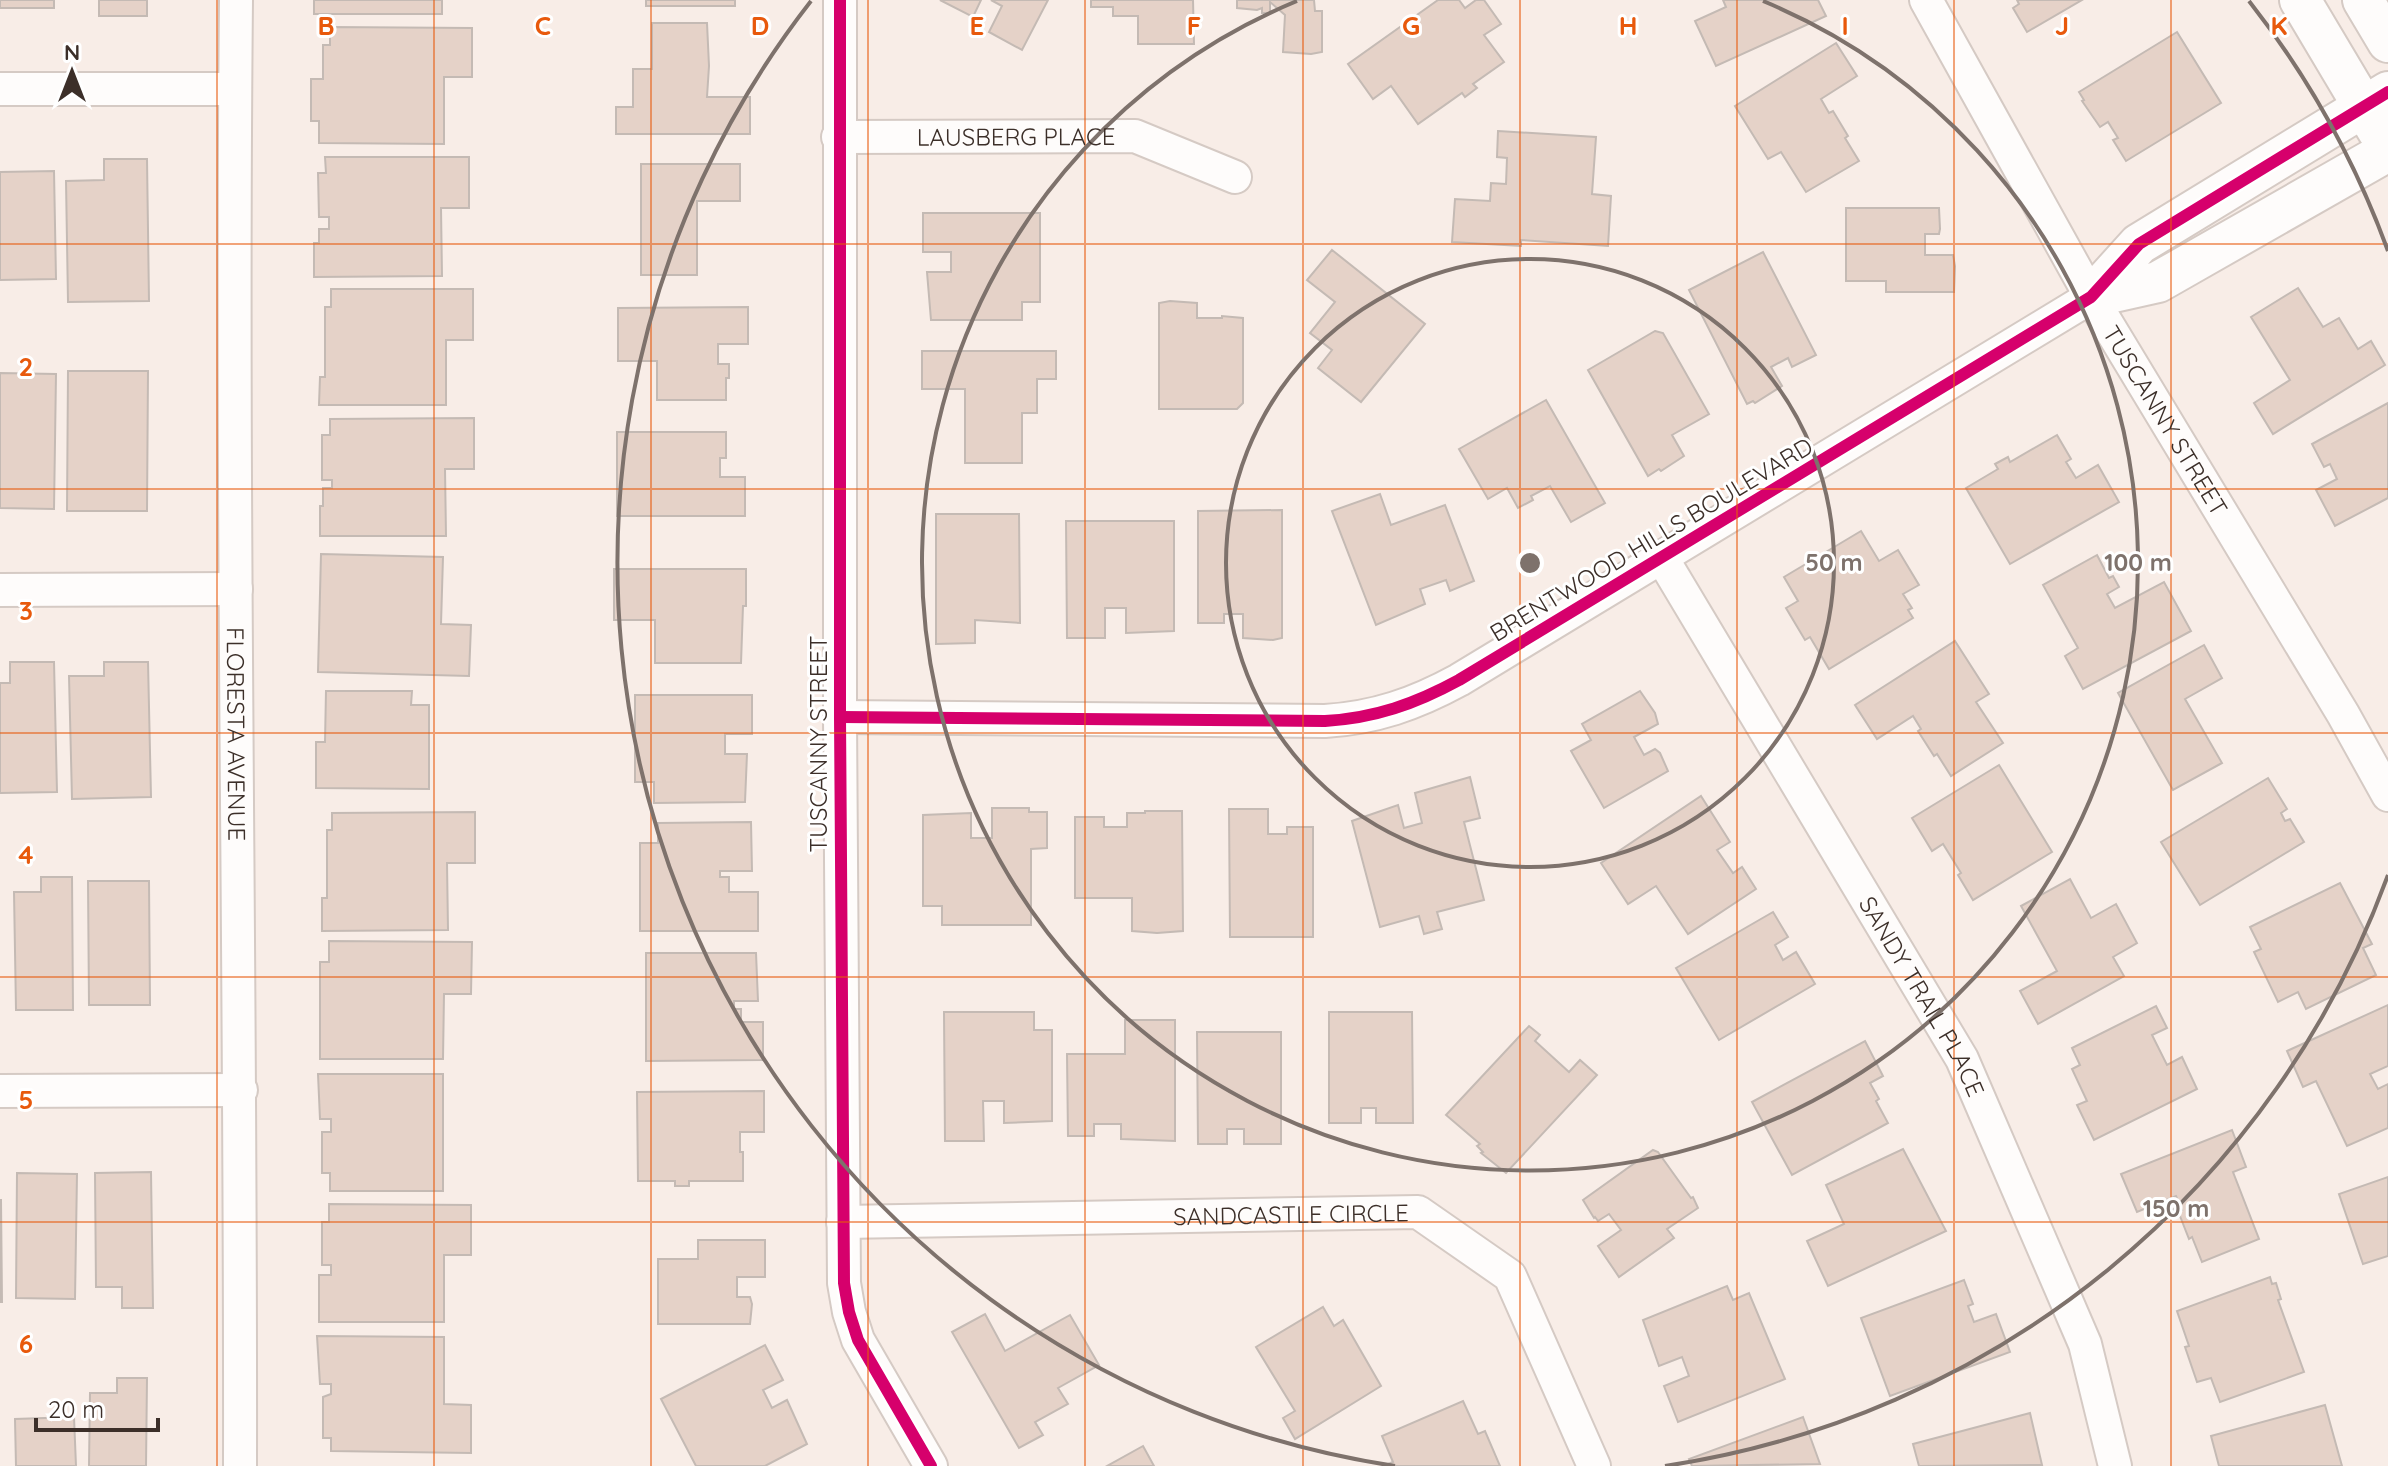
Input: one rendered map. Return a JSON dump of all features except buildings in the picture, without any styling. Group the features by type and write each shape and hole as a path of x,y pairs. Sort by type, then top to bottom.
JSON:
{"street":[{"name":"FLORESTA AVENUE","path":"236,0 240,1466"},
{"name":"TUSCANNY STREET","path":"840,0 838,137 844,1283 858,1340 931,1466"},
{"name":"TUSCANNY STREET","path":"1926,0 2091,297 2335,700 2388,795"},
{"path":"2300,0 2376,99 2388,150"},
{"path":"2363,0 2388,42"},
{"path":"0,89 235,89"},
{"name":"BRENTWOOD HILLS BOULEVARD","path":"840,717 1325,721 1373,716 1415,703 1447,687 1662,558 2091,297 2139,244 2376,99"},
{"name":"LAUSBERG PLACE","path":"838,137 1135,136 1235,177"},
{"name":"BRENTWOOD HILLS BOULEVARD","path":"2091,297 2158,282 2388,150"},
{"name":"SANDY TRAIL PLACE","path":"1662,558 1962,1059 2085,1344 2115,1466"},
{"path":"0,590 236,589"},
{"path":"0,1091 241,1090"},
{"name":"SANDCASTLE CIRCLE","path":"843,1222 1418,1212 1510,1276 1594,1466"}],"cycle path":[{"path":"840,0 844,1283 858,1340 931,1466"},
{"path":"840,717 1325,721 1361,717 1410,703 1459,680 2091,297 2139,244 2388,92"}]}
